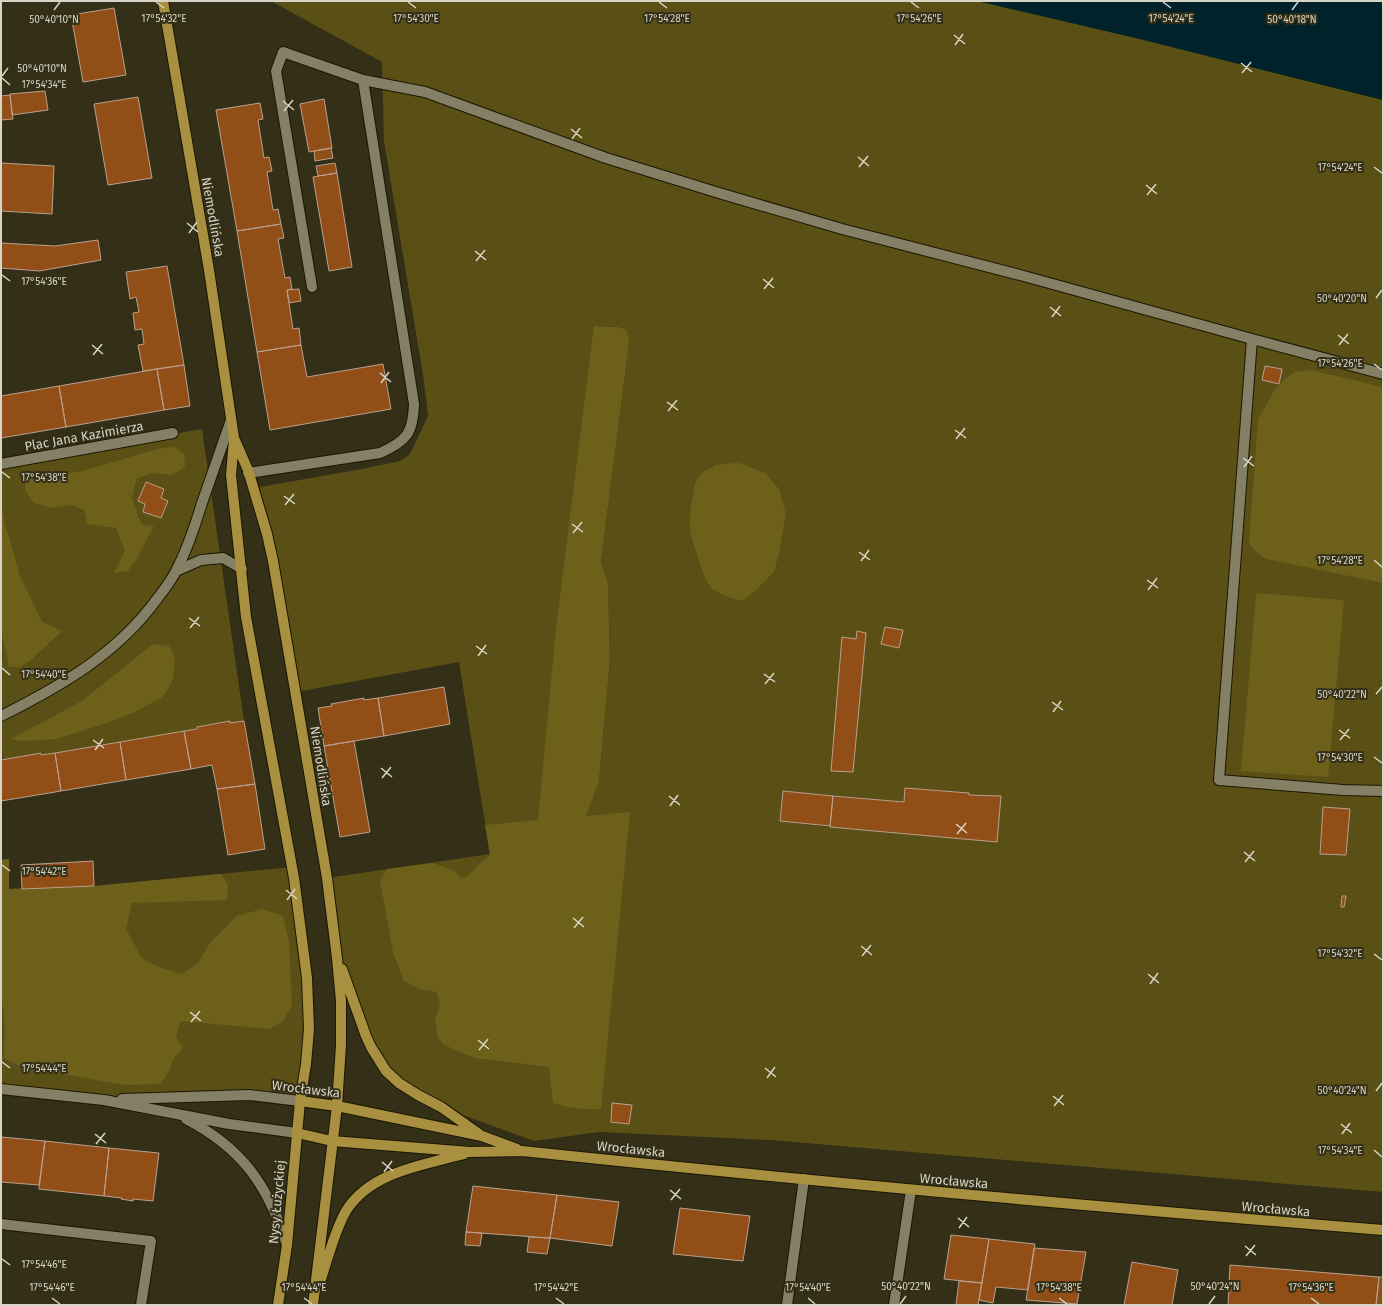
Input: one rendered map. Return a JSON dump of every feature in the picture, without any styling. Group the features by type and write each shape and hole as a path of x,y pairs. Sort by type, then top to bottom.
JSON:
{"main road":[{"name":"Niemodlińska","path":"163,1 209,270 234,438 248,473 267,534 273,561 323,854 337,958 341,1001 341,1045 337,1106"},
{"name":"Niemodlińska","path":"234,438 231,475 246,617 294,878 307,978 309,1029 308,1052 300,1101"},
{"path":"337,958 366,1036 386,1071 399,1083 418,1096 441,1107 482,1136"},
{"name":"Wrocławska","path":"300,1101 337,1106 482,1136 522,1151"},
{"name":"Nysy Łużyckiej","path":"278,1305 287,1245 300,1101"},
{"path":"313,1304 337,1106"},
{"name":"Wrocławska","path":"297,1133 332,1141 470,1152 522,1151 1124,1210 1383,1230"},
{"path":"313,1304 339,1225 347,1210 358,1196 387,1177 470,1152"}],"street":[{"path":"312,287 276,71 282,52 363,80 426,92 606,158 834,227 1383,374"},
{"path":"248,473 380,453 394,447 402,440 409,432 414,415 414,404 363,80"},
{"path":"1252,340 1219,780 1343,790 1383,791"},
{"path":"1,716 66,682 115,646 144,618 176,571 194,527 231,420"},
{"name":"Plac Jana Kazimierza","path":"1,464 172,434"},
{"path":"176,571 201,560 223,558 242,569"},
{"name":"Wrocławska","path":"1,1089 104,1100 229,1124 297,1133"},
{"name":"Wrocławska","path":"104,1100 249,1095 300,1101"},
{"path":"175,1114 199,1126 240,1157 255,1176 266,1194 279,1220 287,1245"},
{"path":"787,1305 804,1179"},
{"path":"894,1305 911,1190"},
{"path":"1,1224 151,1241 141,1305"}],"shaded area":[{"path":"271,1 977,1 1140,39 1383,100 1383,1192 770,1140 599,1132 534,1141 441,1107 386,1071 337,958 327,878 490,854 459,662 296,692 267,534 260,487 400,461 410,454 428,416 424,381 384,141 382,62","holes":["594,326 618,327 629,344 601,561 608,583 610,660 599,781","713,465 709,585 700,564 690,530 692,495 698,477","906,788 969,793 969,795 1001,796 997,842 780,821 783,791 904,802"]},
{"path":"594,326 618,327 627,330 629,344 601,561 608,583 610,660 599,781 586,816 630,812 601,1109 577,1108 553,1103 549,1067 475,1058 444,1045 438,1037 435,1020 440,1005 437,992 419,989 403,980 393,952 380,880 387,869 433,863 453,870 461,878 469,875 490,855 485,825 538,820 556,628"},
{"path":"1310,370 1383,387 1383,583 1266,559 1256,552 1249,543 1258,419 1274,391 1283,381 1294,372"},
{"path":"202,429 244,721 230,723 229,721 198,727 197,729 3,760 1,745 1,464"},
{"path":"174,447 184,454 185,467 172,475 152,473 137,478 132,497 137,513 142,525 154,526 137,558 128,571 114,573 125,551 116,528 87,524 84,510 71,505 52,508 34,503 25,490 25,480 83,471 157,449"},
{"path":"739,463 765,473 779,489 786,514 774,572 754,592 742,601 720,593 709,585 695,549 690,530 694,486 699,476 713,466"},
{"path":"1,509 20,576 42,622 62,631 32,659 20,667 9,667 1,629"},
{"path":"1256,593 1344,600 1328,777 1241,771"},
{"path":"153,644 169,646 175,657 173,678 168,689 161,698 133,713 56,739 23,741 11,739 82,701"},
{"path":"9,859 9,889 94,886 292,867 307,978 300,1101 205,1097 144,1104 1,1089 1,860"},
{"path":"9,859 9,889 94,886 220,874 228,884 227,900 132,903 126,929 142,958 158,967 182,974 198,963 210,943 237,916 262,909 283,916 289,941 292,1005 284,1020 270,1029 181,1021 176,1037 183,1048 173,1059 170,1069 161,1084 125,1085 22,1067 4,1058 5,1028 3,1006 1,1005 1,860"}],"water":[{"path":"977,1 1383,1 1383,100 1140,39"}],"building":[{"path":"114,8 126,75 83,82 71,15"},
{"path":"45,91 48,110 12,115 10,94"},
{"path":"10,95 13,119 1,120 1,96"},
{"path":"138,97 152,178 108,185 94,104"},
{"path":"324,99 332,148 309,152 300,104"},
{"path":"260,103 263,119 258,120 264,158 269,157 272,171 267,172 273,210 278,209 281,224 237,231 216,110"},
{"path":"331,148 333,158 315,161 314,151"},
{"path":"1,163 54,166 52,214 1,211"},
{"path":"335,163 337,173 318,176 316,166"},
{"path":"337,173 352,267 329,271 313,177"},
{"path":"281,224 284,238 278,239 285,278 290,277 292,289 287,290 293,329 299,328 301,345 257,352 237,231"},
{"path":"98,240 101,260 39,271 1,268 1,243 55,246"},
{"path":"167,266 184,365 143,371 138,345 144,344 142,329 135,330 133,313 139,312 136,297 130,299 126,272"},
{"path":"299,289 301,301 289,303 287,290"},
{"path":"301,345 307,377 383,364 391,409 270,430 257,352"},
{"path":"184,365 190,406 164,410 157,369"},
{"path":"1265,366 1282,369 1279,384 1262,380"},
{"path":"157,369 164,410 66,427 59,386"},
{"path":"59,386 66,427 1,438 1,396"},
{"path":"146,482 164,489 161,498 168,501 161,518 143,512 145,504 138,501"},
{"path":"885,627 903,630 899,648 881,644"},
{"path":"857,631 866,633 853,772 831,771 842,637 856,639"},
{"path":"444,687 450,724 384,736 378,698"},
{"path":"364,698 364,700 378,698 384,736 324,746 318,708"},
{"path":"230,721 230,723 244,721 255,784 217,789 212,765 191,769 184,731"},
{"path":"184,731 191,769 126,780 120,742"},
{"path":"354,741 370,832 340,837 324,746"},
{"path":"120,742 126,780 61,791 55,753"},
{"path":"41,753 41,755 55,753 61,791 1,801 1,760"},
{"path":"255,784 265,849 228,855 217,789"},
{"path":"905,788 969,793 969,795 1001,796 997,842 830,827 833,796 904,802"},
{"path":"783,791 833,796 830,826 780,821"},
{"path":"1323,807 1350,809 1346,855 1320,854"},
{"path":"93,861 94,886 22,889 21,865"},
{"path":"1342,896 1346,896 1344,907 1341,907"},
{"path":"612,1103 632,1105 629,1124 611,1122"},
{"path":"1,1137 45,1141 39,1185 1,1182"},
{"path":"45,1141 109,1148 104,1196 39,1189"},
{"path":"109,1148 159,1153 153,1201 133,1199 133,1201 104,1196"},
{"path":"473,1186 557,1195 550,1238 466,1232"},
{"path":"557,1195 619,1202 612,1246 550,1238"},
{"path":"680,1208 750,1216 743,1261 673,1254"},
{"path":"466,1232 482,1233 480,1246 465,1245"},
{"path":"951,1235 989,1239 982,1283 944,1279"},
{"path":"529,1237 550,1238 547,1254 527,1252"},
{"path":"989,1239 1035,1244 1028,1290 996,1287 993,1303 979,1300"},
{"path":"1034,1248 1086,1252 1077,1304 1026,1300"},
{"path":"1132,1262 1178,1270 1172,1305 1124,1305"},
{"path":"1230,1265 1379,1277 1376,1305 1228,1305"},
{"path":"1379,1277 1383,1277 1383,1305 1376,1305"},
{"path":"959,1281 982,1283 978,1305 956,1305"}]}
